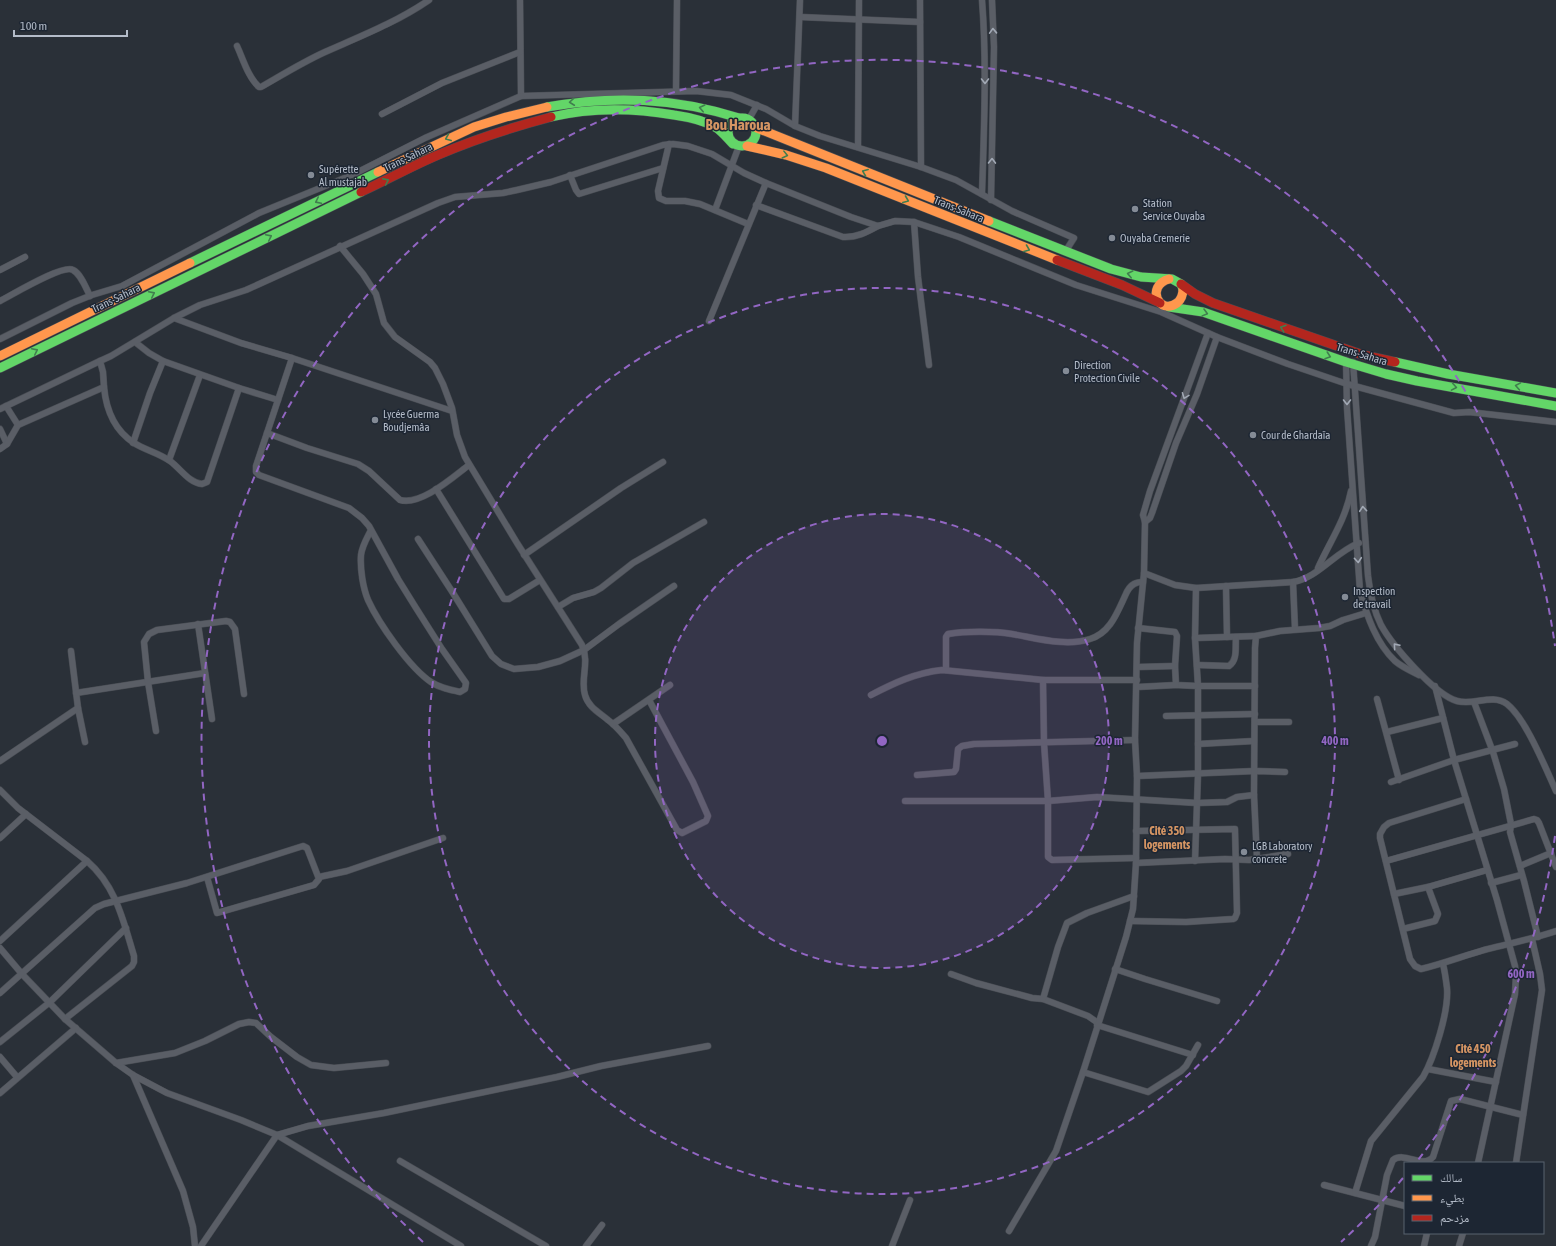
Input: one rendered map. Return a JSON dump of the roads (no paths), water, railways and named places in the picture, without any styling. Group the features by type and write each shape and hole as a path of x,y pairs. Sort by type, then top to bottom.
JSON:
{"highway":[{"name":"Trans-Sahara","path":"0,356 437,143 478,126 545,106 621,99 662,101 700,107 739,118"},
{"name":"Trans-Sahara","path":"0,368 438,155 506,129 536,120 570,114 608,110 639,110 668,113 693,119 718,128 740,145 786,154 841,174 1015,245 1116,283 1162,307 1203,312 1350,363 1417,381 1556,406"},
{"path":"739,118 750,119 757,128 756,136 754,140 740,145 728,136 729,127 739,118"},
{"name":"Trans-Sahara","path":"757,128 1065,252 1114,270 1145,277 1168,279"},
{"path":"1168,279 1176,280 1181,284 1184,295 1177,305 1162,307 1157,299 1156,290 1160,283 1168,279"},
{"name":"Trans-Sahara","path":"1181,284 1195,294 1213,303 1350,350 1395,363 1556,393"}],"street":[{"path":"237,46 250,77 258,87 261,87 325,52 382,28 429,0"},
{"path":"520,0 521,96"},
{"path":"676,91 677,0"},
{"path":"795,126 800,0"},
{"path":"858,147 859,0"},
{"path":"920,0 921,167"},
{"path":"982,0 985,106 982,194"},
{"path":"991,200 994,45 992,0"},
{"path":"800,17 920,22"},
{"path":"984,45 994,45"},
{"path":"382,114 442,83 520,52"},
{"path":"0,340 72,303 122,286 259,213 352,175 426,138 521,96 676,91 696,91 731,96 766,109 795,126 820,136 921,167 956,180 1012,211 1074,238 1065,252"},
{"path":"750,119 757,105"},
{"path":"985,106 993,107"},
{"path":"669,144 658,191 659,198 666,201 685,201 700,204 748,224"},
{"path":"0,409 100,361 174,318 200,306 246,290 340,246 438,203 454,197 503,193 551,182 663,145 669,144 688,146 712,154 766,183 851,217 878,226"},
{"path":"715,210 731,165 740,145"},
{"path":"570,175 579,194 663,168"},
{"path":"709,321 766,183"},
{"path":"756,205 843,237 858,235 878,226 895,221 914,222 959,237 1076,285 1162,307 1217,337 1288,364 1347,384 1454,413 1469,412 1556,422"},
{"path":"914,222 918,277 929,365"},
{"path":"340,246 363,274 376,294 384,323 395,337 430,362 435,368 443,384 452,412 457,435 469,465 584,650 586,658 585,695 591,706 613,724 626,738 677,830 682,833 706,821 708,816 693,782 649,700"},
{"path":"0,270 25,258"},
{"path":"0,301 54,273 70,268 77,273 90,296"},
{"path":"174,318 241,343 292,358 452,412"},
{"path":"1009,1231 1056,1151 1083,1072 1130,921 1134,896 1136,860 1137,776 1135,740 1138,628 1144,573 1145,522 1143,514 1208,333"},
{"path":"1145,522 1150,518 1166,469 1217,337"},
{"path":"135,342 149,353 163,361 278,400"},
{"path":"1350,350 1347,384 1347,408 1360,591 1366,613 1384,648 1395,661 1404,668 1421,676 1456,701 1471,703 1485,700 1498,700 1506,703 1523,723 1556,791"},
{"path":"292,358 256,466 256,472 259,475 349,508 362,518 371,530 416,608 466,683 465,689 460,692 441,687 414,668 397,646 368,600 361,567 361,554 365,541 371,530"},
{"path":"100,361 103,372 105,401 110,416 119,429 134,443 169,460 194,482 202,484 207,482 239,388"},
{"path":"134,443 150,393 163,361"},
{"path":"1350,363 1355,386 1357,433 1370,594 1381,625 1390,639 1421,676"},
{"path":"169,460 200,374"},
{"path":"1194,374 1202,378"},
{"path":"0,449 7,444 18,425 104,387"},
{"path":"6,406 18,425"},
{"path":"0,429 7,444"},
{"path":"267,433 307,448 358,464 400,500 408,501 418,498 436,489 469,465"},
{"path":"1168,442 1176,443"},
{"path":"524,555 621,488 663,462"},
{"path":"1159,468 1166,469"},
{"path":"1317,570 1324,554 1338,531 1349,500 1353,480"},
{"path":"436,489 504,599 509,599 540,580"},
{"path":"1150,491 1158,494"},
{"path":"558,607 573,598 594,592 601,588 633,563 704,522"},
{"path":"418,539 453,592 492,656 501,664 514,669 538,667 560,661 584,650 674,586"},
{"path":"1144,573 1176,585 1196,588 1293,582 1306,578 1356,543 1366,541"},
{"path":"946,670 946,637 948,634 974,632 1011,634 1051,641 1088,640 1103,634 1115,617 1128,590 1134,584 1143,582"},
{"path":"1293,582 1295,630"},
{"path":"1226,586 1227,637"},
{"path":"1195,861 1198,774 1198,686 1195,638 1196,588"},
{"path":"1195,638 1256,636 1280,631 1319,628 1330,626 1366,613"},
{"path":"156,731 148,682 144,644 145,638 157,630 226,620 233,624 244,694"},
{"path":"198,624 212,719"},
{"path":"1138,628 1175,632 1177,636 1175,666 1176,685"},
{"path":"1256,636 1254,795 1257,858"},
{"path":"1197,665 1229,666 1233,664 1235,659 1236,637"},
{"path":"71,651 78,708 85,742"},
{"path":"1137,667 1175,666"},
{"path":"871,695 907,678 927,672 946,670 1043,680 1198,686 1255,686"},
{"path":"76,693 205,673"},
{"path":"1043,680 1044,743 1048,801 1047,855 1051,860 1236,860 1288,854"},
{"path":"613,724 670,685"},
{"path":"1435,686 1454,760 1491,883 1516,975 1516,994 1478,1162"},
{"path":"1377,699 1399,780"},
{"path":"1474,702 1492,749 1504,789 1511,824 1510,832 1520,866 1535,938 1542,990 1516,1162"},
{"path":"0,761 78,708"},
{"path":"1166,716 1255,714"},
{"path":"1387,732 1443,718"},
{"path":"1255,722 1289,722"},
{"path":"917,775 954,772 956,769 958,750 962,746 974,744 1135,740"},
{"path":"1198,744 1254,741"},
{"path":"1391,782 1454,760 1515,744"},
{"path":"1137,776 1255,771 1285,772"},
{"path":"0,790 26,814 87,861 105,879 116,901 135,959 132,966 65,1019"},
{"path":"905,801 1048,801 1097,797 1197,803 1227,802 1237,797 1254,795"},
{"path":"1466,799 1395,821 1384,827 1380,834 1410,959 1415,966 1421,969 1443,964 1483,950 1535,938 1556,931"},
{"path":"0,838 26,814"},
{"path":"1386,861 1534,819 1537,820 1556,867"},
{"path":"1130,921 1186,922 1235,918 1237,914 1237,842 1235,829 1136,831"},
{"path":"319,877 347,871 443,838"},
{"path":"0,993 95,908 104,904 207,877 303,846 307,848 319,877 314,885 217,913 207,877"},
{"path":"1520,866 1551,853"},
{"path":"0,941 87,861"},
{"path":"1394,894 1428,887 1487,870"},
{"path":"1491,883 1522,875"},
{"path":"1403,929 1435,921 1438,918 1438,914 1428,887"},
{"path":"1043,999 1058,947 1067,923 1087,913 1134,896"},
{"path":"0,1042 50,1002 126,928"},
{"path":"0,948 22,974 65,1019 116,1063 133,1075 167,1093 276,1134 461,1246"},
{"path":"1355,1193 1371,1141 1428,1069 1444,1017 1447,990 1443,964"},
{"path":"1115,968 1145,980 1217,1001"},
{"path":"951,974 976,983 1032,998 1043,999 1088,1016 1098,1024 1193,1055"},
{"path":"116,1063 175,1053 205,1041 239,1024 249,1022 256,1023 271,1037 297,1057 311,1065 334,1068 386,1063"},
{"path":"0,1093 76,1028"},
{"path":"1083,1072 1148,1092 1181,1071 1186,1066 1198,1045"},
{"path":"200,1246 276,1134 308,1126 384,1113 549,1079 601,1066 708,1046"},
{"path":"0,1057 18,1077"},
{"path":"1428,1069 1496,1082"},
{"path":"133,1075 183,1191 193,1227 195,1246"},
{"path":"1371,1246 1375,1237 1388,1175 1393,1160 1400,1157 1426,1162 1433,1157 1451,1101 1460,1100 1523,1115"},
{"path":"400,1161 546,1246"},
{"path":"1324,1184 1404,1206"},
{"path":"892,1246 910,1200"},
{"path":"586,1246 602,1225"},
{"path":"1424,1246 1427,1234"},
{"path":"1459,1246 1463,1234"}],"place":[{"name":"Supérette Al mustajab","path":"311,175"},
{"name":"Station Service Ouyaba","path":"1135,209"},
{"name":"Ouyaba Cremerie","path":"1112,238"},
{"name":"Direction Protection Civile","path":"1066,371"},
{"name":"Lycée Guerma Boudjemâa","path":"375,420"},
{"name":"Cour de Ghardaïa","path":"1253,435"},
{"name":"Inspection de travail","path":"1345,597"},
{"name":"LGB Laboratory concrete","path":"1244,852"}],"district":[{"name":"Bou Haroua","path":"738,124"},
{"name":"Cité 350 logements","path":"1167,838"},
{"name":"Cité 450 logements","path":"1473,1056"}]}
